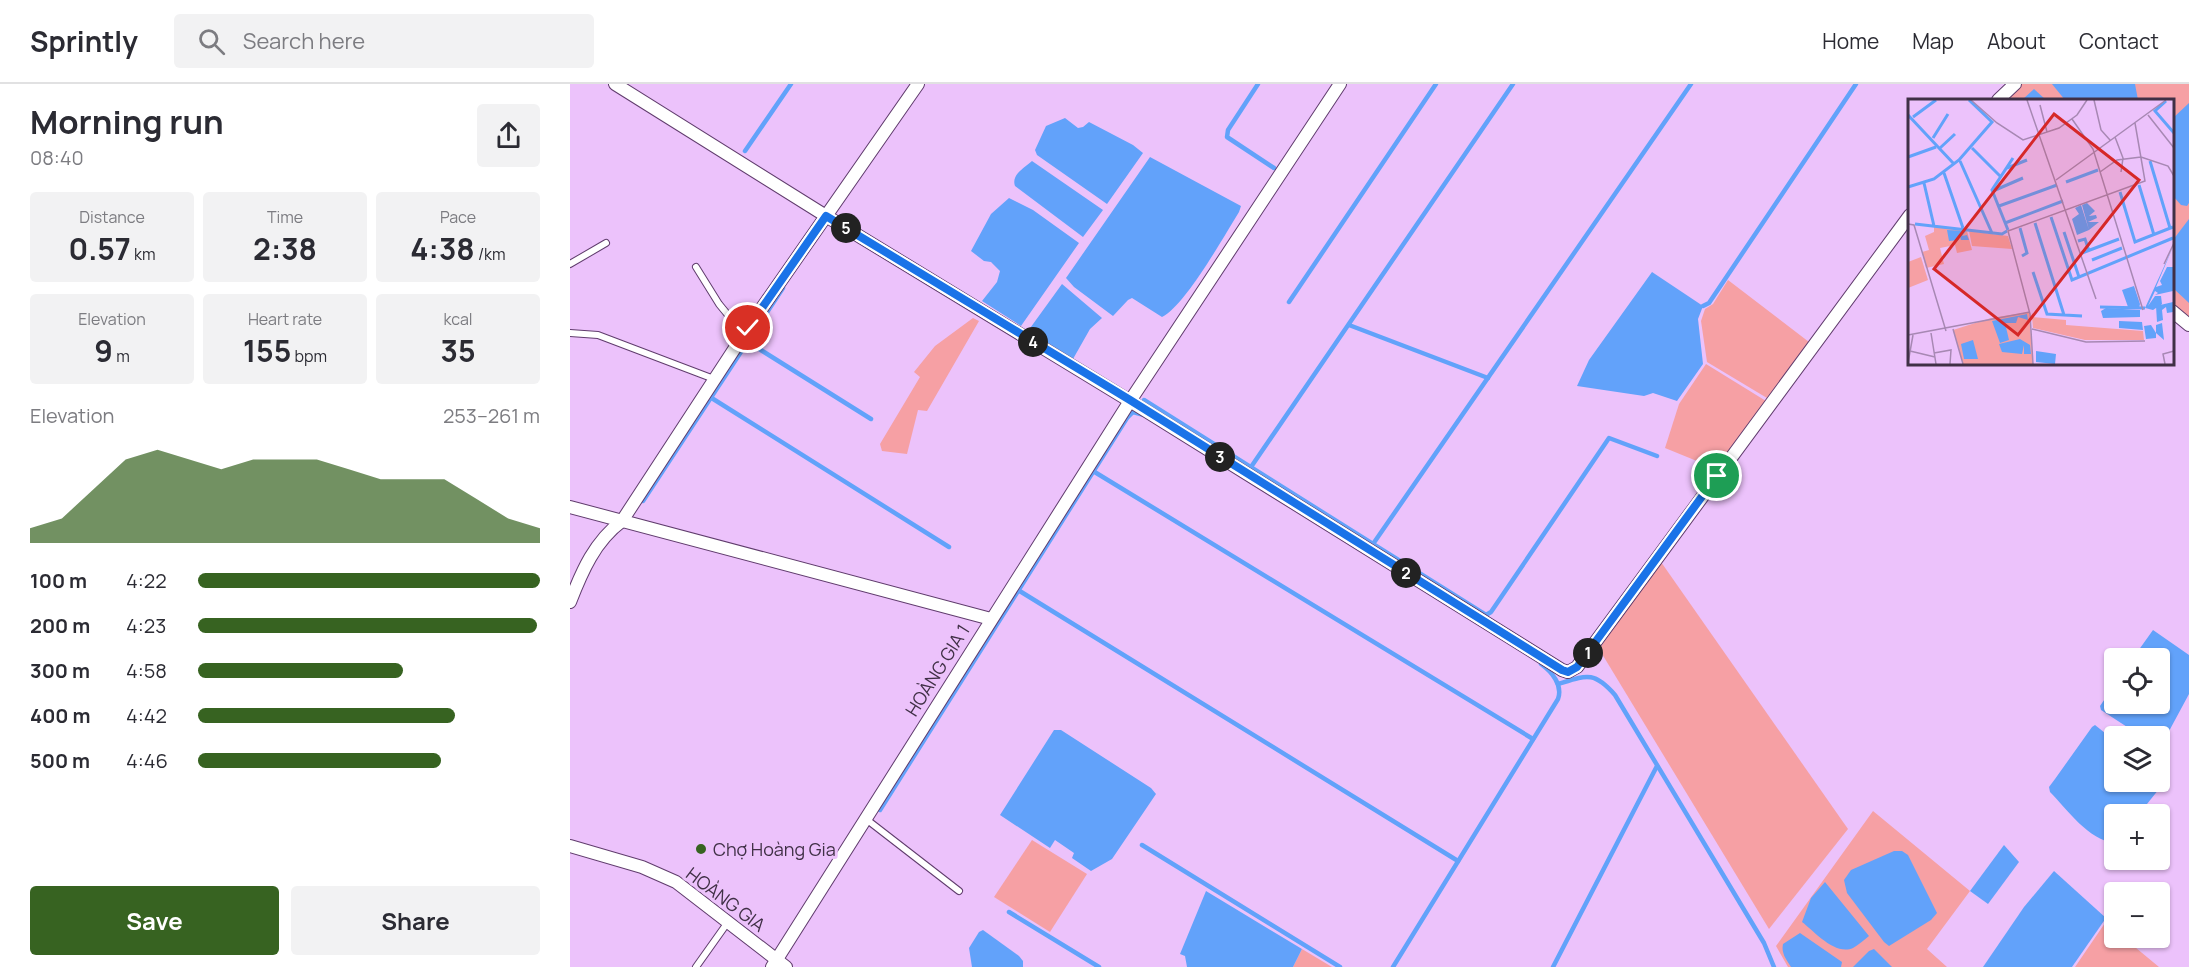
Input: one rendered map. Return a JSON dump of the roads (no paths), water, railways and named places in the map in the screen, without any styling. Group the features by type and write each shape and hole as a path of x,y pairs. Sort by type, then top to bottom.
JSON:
{"street":[{"path":"615,84 1568,672 1577,667 1908,218"},
{"path":"570,602 579,579 600,542 608,531 622,521 748,328 918,84"},
{"name":"HOÀNG GIA 1","path":"778,965 865,818 1130,400 1340,84"},
{"path":"1999,99 2015,84"},
{"path":"2174,313 2189,325"},
{"path":"570,507 991,619"},
{"name":"HOÀNG GIA","path":"570,846 662,874 690,892 778,965"}],"lane":[{"path":"570,264 606,243"},
{"path":"696,267 728,315 748,328"},
{"path":"570,333 598,335 714,379"},
{"path":"865,818 959,891"},
{"path":"696,967 728,922"}],"water":[{"path":"2052,84 2135,84 2138,99 2064,99"},
{"path":"2034,89 2045,99 2023,99"},
{"path":"2189,103 2189,203 2187,206 2181,205 2174,197 2174,117"},
{"path":"1065,118 1078,128 1089,122 1133,145 1143,153 1107,204 1037,155 1035,150 1046,126"},
{"path":"1150,157 1241,206 1204,269 1171,310 1162,317 1132,298 1113,316 1074,287 1066,278"},
{"path":"1032,161 1103,210 1083,237 1015,186 1017,175"},
{"path":"1009,198 1033,210 1079,243 1021,326 982,301 997,282 1000,271 991,262 984,261 971,251 991,214"},
{"path":"2189,219 2189,303 2174,289 2174,239"},
{"path":"1652,272 1703,306 1698,319 1703,364 1677,401 1653,393 1644,396 1577,386 1589,360"},
{"path":"1062,284 1102,318 1090,329 1073,359 1028,331"},
{"path":"2153,630 2189,655 2189,694 2170,729 2170,726 2126,726 2107,714 2170,714 2170,648 2140,648"},
{"path":"2104,700 2104,712 2101,710 2100,706"},
{"path":"2095,725 2104,732 2104,792 2157,792 2147,804 2104,804 2104,840 2087,830 2071,815 2050,792 2049,787"},
{"path":"1054,730 1061,730 1151,788 1156,794 1112,859 1091,871 1072,858 1074,853 1055,840 1050,848 1000,815"},
{"path":"2004,845 2019,862 1988,904 1970,891"},
{"path":"1894,851 1902,851 1908,855 1937,913 1931,920 1889,946 1847,893 1844,880 1851,870"},
{"path":"2054,871 2104,916 2104,921 2072,967 1983,967 2024,907"},
{"path":"1825,882 1869,936 1853,948 1846,950 1832,946 1802,922 1811,898"},
{"path":"1206,891 1302,949 1293,967 1187,967 1185,956 1180,954"},
{"path":"983,930 1019,956 1023,961 1023,967 972,967 969,948 979,932"},
{"path":"1800,933 1842,962 1841,967 1791,967 1783,953 1783,944"},
{"path":"1874,949 1892,967 1853,967 1869,951"}],"waterway":[{"path":"745,151 791,84"},
{"path":"1258,84 1228,130 1227,137 1274,168"},
{"path":"1289,302 1436,84"},
{"path":"1251,467 1513,84"},
{"path":"1373,544 1691,84"},
{"path":"1703,306 1709,303 1856,84"},
{"path":"643,501 783,288"},
{"path":"1349,325 1488,378"},
{"path":"748,342 871,419"},
{"path":"710,397 949,547"},
{"path":"1144,400 1486,615 1491,612 1609,438 1657,456"},
{"path":"880,810 1127,418 1133,412 1144,415"},
{"path":"1093,471 1533,739"},
{"path":"1018,590 1458,861"},
{"path":"1393,967 1558,699 1558,684 1541,664"},
{"path":"1558,684 1590,677 1608,687 1615,695 1764,943 1774,967"},
{"path":"1553,967 1657,766"},
{"path":"1142,845 1340,967"},
{"path":"1009,912 1099,967"}],"place":[{"name":"Chợ Hoàng Gia","path":"701,849"}]}
